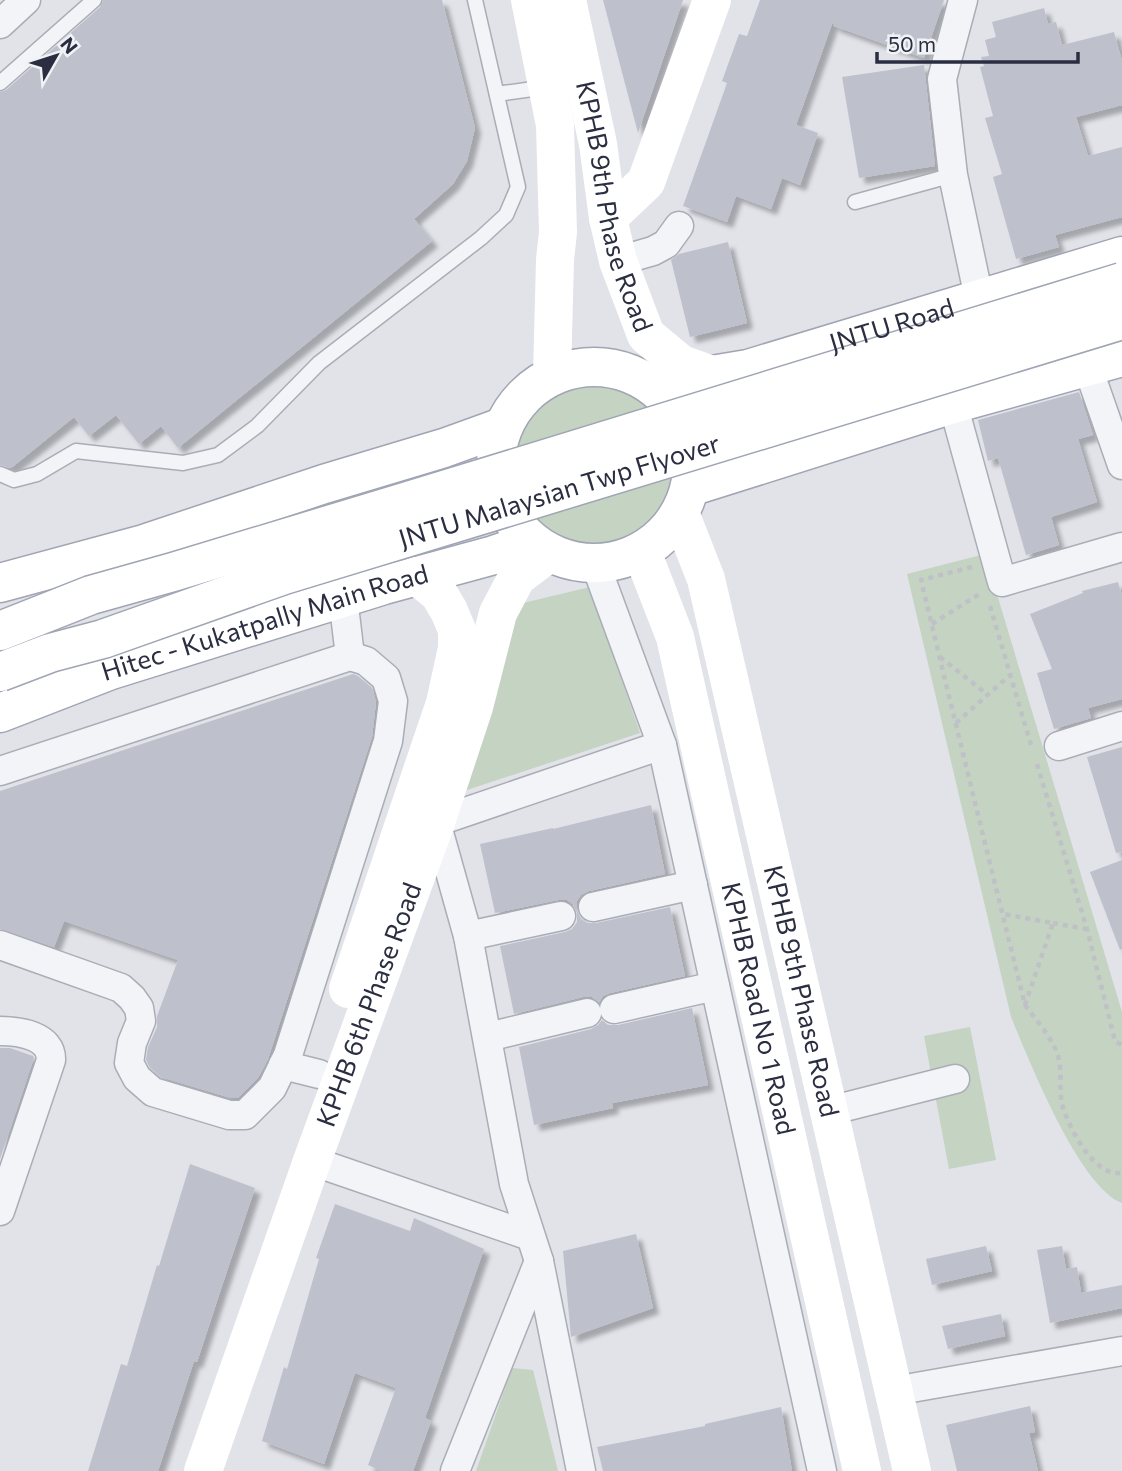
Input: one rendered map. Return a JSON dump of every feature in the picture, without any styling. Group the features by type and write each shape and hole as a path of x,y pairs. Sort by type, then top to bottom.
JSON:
{"main road":[{"name":"KPHB 9th Phase Road","path":"530,0 555,125 558,232 552,375"},
{"name":"KPHB 9th Phase Road","path":"567,0 598,144 608,218 618,261 646,335 681,364 712,375"},
{"path":"598,144 616,148 624,146 643,133 688,0"},
{"path":"608,218 646,182 712,0"},
{"name":"JNTU Road","path":"659,391 712,375 748,369 1122,256"},
{"name":"JNTU Malaysian Twp Flyover","path":"0,631 91,594 405,502 1122,282"},
{"name":"JNTU Malaysian Twp Flyover","path":"0,672 284,575 1122,320"},
{"path":"685,500 953,404 1105,362"},
{"path":"580,367 608,367 635,375 659,391 676,411 688,435 693,461 685,500 664,535 642,552 619,560 580,562 541,547 511,519 499,489 495,458 502,427 514,406 531,388 552,375 580,367"},
{"path":"0,583 144,544 502,427"},
{"name":"KPHB 9th Phase Road","path":"685,500 706,579 912,1471"},
{"path":"216,520 253,626"},
{"name":"Hitec - Kukatpally Main Road","path":"0,713 111,670 343,598 494,555 541,547"},
{"name":"KPHB 6th Phase Road","path":"183,1471 301,1070 474,707 498,613 517,577 541,547"},
{"name":"KPHB Road No 1 Road","path":"642,552 675,637 862,1471"},
{"name":"KPHB 6th Phase Road","path":"203,1471 312,1161 422,817 434,735 445,703 457,648 457,630 439,594 417,576"}],"street":[{"path":"962,0 942,79 953,175 979,298"},
{"path":"618,261 653,251 666,244 679,226"},
{"path":"1105,362 1122,465"},
{"path":"953,404 1002,582 1122,547"},
{"path":"595,563 662,745 822,1471"},
{"path":"343,598 350,656"},
{"path":"0,771 350,656 366,661 386,678 393,701 388,741 288,1055 301,1070 272,1088 245,1115 229,1115 153,1092 137,1078 129,1062 132,1043 141,1021 139,1008 121,988 0,945"},
{"path":"391,722 434,735"},
{"path":"1043,754 1122,726"},
{"path":"581,1471 534,1249 514,1184 468,936 422,817 662,745"},
{"path":"593,907 693,885"},
{"path":"468,936 561,916"},
{"path":"488,1037 715,986"},
{"path":"0,1031 23,1033 38,1039 49,1046 51,1054 0,1211"},
{"path":"830,1111 955,1079"},
{"path":"312,1161 534,1249"},
{"path":"455,1471 534,1249"},
{"path":"894,1391 1122,1351"}],"lane":[{"path":"0,83 94,0"},
{"path":"0,474 14,480 37,474 76,451 183,463 218,455 257,426 319,363 481,238 506,215 518,187 475,0"},
{"path":"497,94 547,87"},
{"path":"855,202 953,175"}],"path":[{"path":"977,566 921,580 1025,1005 1050,1039 1059,1060 1062,1105 1084,1149 1097,1164 1111,1172 1122,1173"},
{"path":"932,624 985,591"},
{"path":"989,603 1010,674 1043,754 1115,1041 1122,1045"},
{"path":"940,657 988,695"},
{"path":"956,724 1010,674"},
{"path":"1003,914 1087,929"},
{"path":"1025,1005 1053,923"}],"green space":[{"path":"593,378 625,385 653,403 671,431 678,463 671,495 653,523 625,541 593,548 561,541 533,523 515,495 508,463 515,431 533,403 561,385"},
{"path":"985,554 1122,1012 1122,1203 1106,1192 1089,1173 1073,1148 1043,1091 1011,1017 907,574"},
{"path":"590,587 640,733 461,792 519,604"},
{"path":"970,1027 996,1160 949,1169 924,1036"},
{"path":"512,1368 533,1370 558,1471 476,1471"}],"building":[{"path":"103,0 442,0 475,128 467,161 453,184 414,219 432,241 178,448 161,426 139,444 116,415 89,436 74,417 11,468 0,465 0,92 6,90 100,7"},
{"path":"603,0 683,0 638,133"},
{"path":"760,0 944,0 924,58 834,26 833,21 796,125 818,133 800,185 782,178 771,209 736,196 727,222 683,206 727,83 722,81 739,34 747,36"},
{"path":"1044,8 1048,24 1056,22 1062,45 1114,32 1122,61 1122,105 1076,117 1088,156 1122,147 1122,217 1055,235 1059,247 1016,259 993,177 1002,174 985,118 993,116 980,67 984,66 981,57 989,56 985,40 996,37 992,22"},
{"path":"924,65 935,166 859,178 842,77"},
{"path":"728,242 747,323 690,337 671,260 679,254"},
{"path":"1079,392 1093,435 1078,439 1097,502 1051,517 1059,545 1026,555 998,458 988,461 978,420"},
{"path":"1118,582 1122,596 1122,699 1088,708 1091,718 1054,729 1037,673 1052,669 1030,614 1083,593 1082,591"},
{"path":"353,674 372,688 376,702 372,737 268,1059 258,1078 238,1098 161,1077 150,1068 146,1060 148,1047 157,1027 157,1016 178,960 64,921 54,947 0,929 0,791"},
{"path":"1122,747 1122,852 1116,853 1087,757"},
{"path":"651,805 665,874 589,891 577,901 577,910 581,919 587,923 596,923 670,907 685,976 610,993 603,996 599,1002 592,997 583,997 514,1014 500,946 572,929 577,922 577,913 573,904 567,900 558,900 495,913 480,844"},
{"path":"1122,860 1122,949 1120,950 1090,872"},
{"path":"692,1008 708,1085 612,1103 613,1108 534,1125 519,1047 591,1029 602,1020 608,1025 618,1025"},
{"path":"0,1048 10,1048 34,1058 0,1159"},
{"path":"190,1164 255,1188 158,1471 88,1471 121,1364 127,1366"},
{"path":"335,1204 410,1231 414,1218 484,1249 425,1418 431,1421 413,1471 381,1471 368,1465 396,1388 355,1373 324,1464 262,1441 284,1367 287,1369 319,1259 316,1258"},
{"path":"636,1234 653,1308 571,1337 563,1251"},
{"path":"986,1246 992,1271 932,1285 926,1259"},
{"path":"1062,1246 1066,1269 1077,1267 1081,1293 1122,1285 1122,1308 1050,1323 1037,1250"},
{"path":"1001,1314 1005,1336 948,1349 942,1326"},
{"path":"1030,1406 1035,1432 1029,1433 1038,1471 957,1471 946,1425"},
{"path":"781,1407 792,1471 603,1471 597,1447 705,1426"}]}
